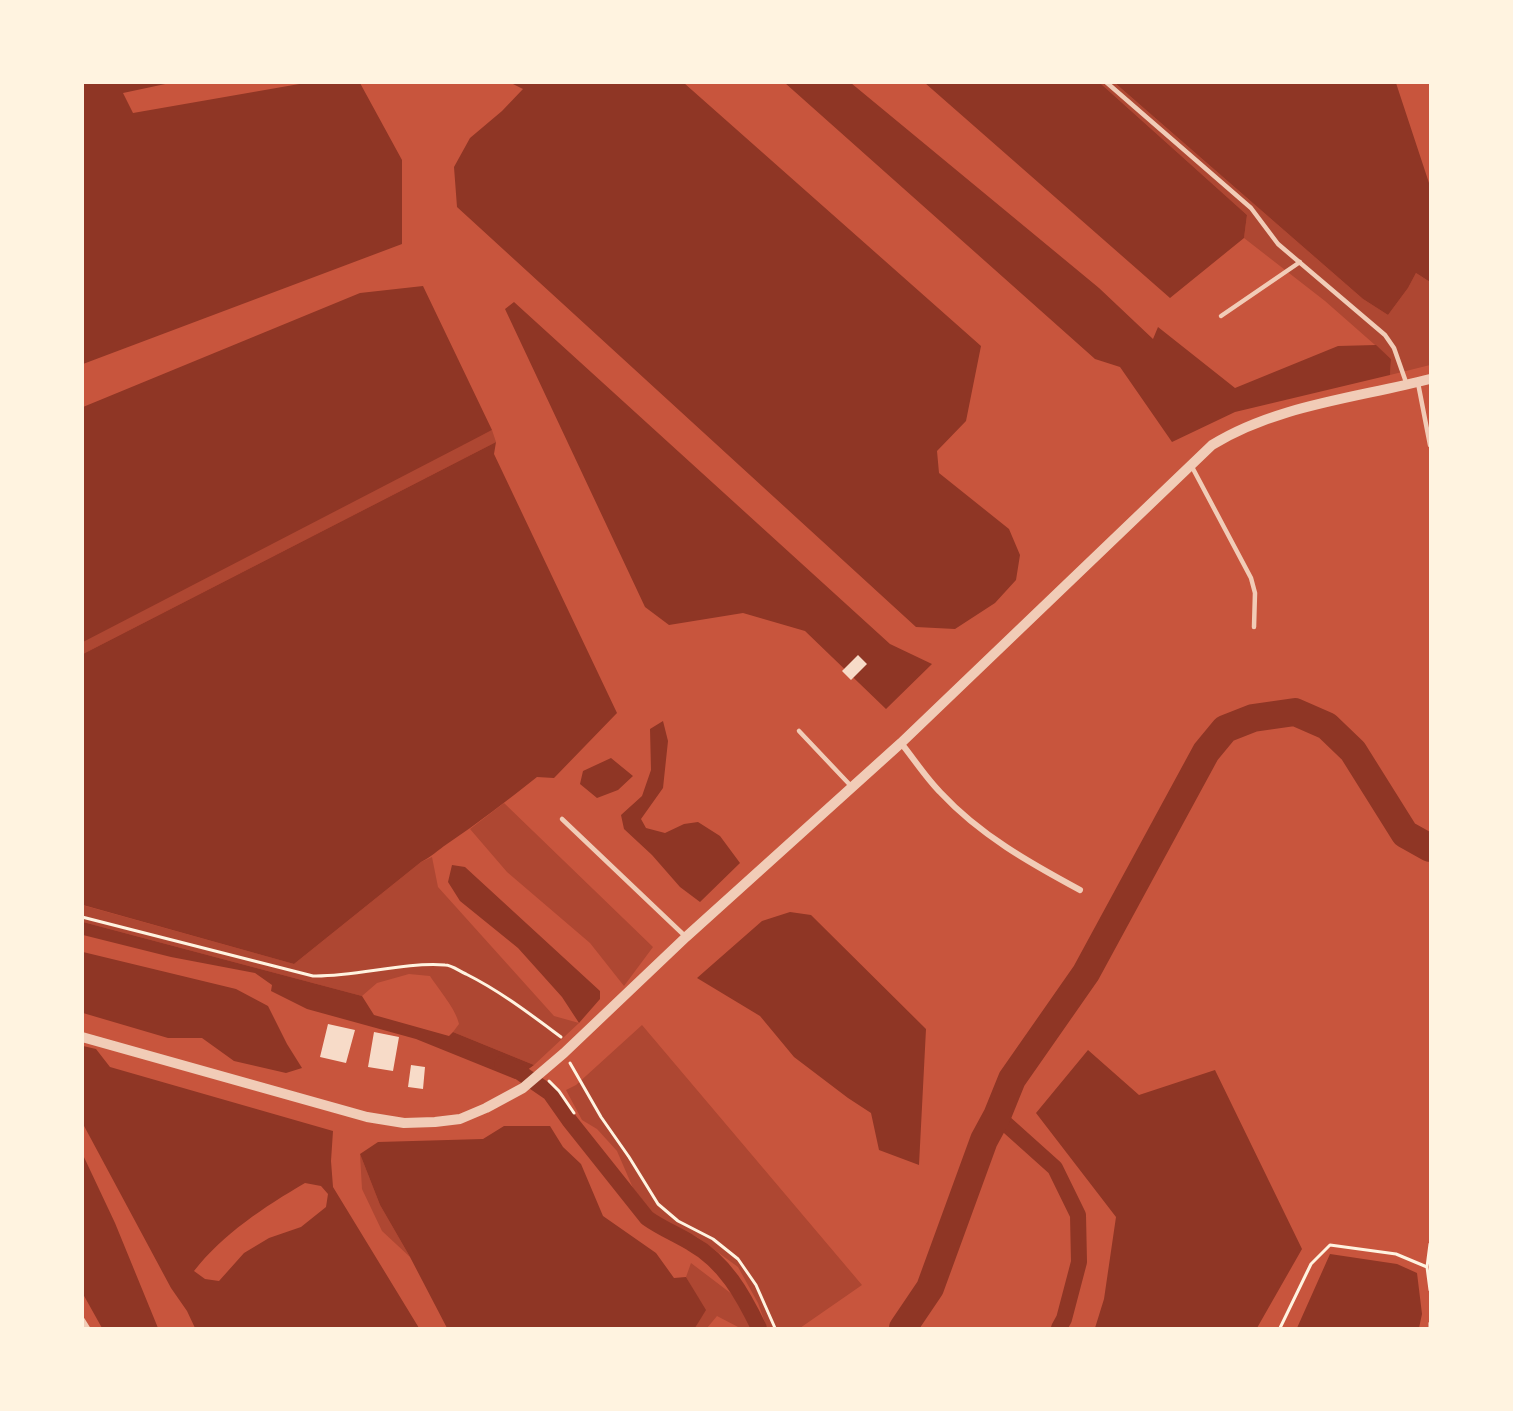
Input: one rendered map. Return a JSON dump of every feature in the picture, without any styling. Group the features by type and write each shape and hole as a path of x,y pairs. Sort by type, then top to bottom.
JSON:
{"street":[{"path":"82,1037 367,1117 404,1123 435,1122 460,1119 486,1108 523,1088 568,1050 686,937 901,743 1191,464 1219,441 1233,432 1262,420 1431,379"},
{"path":"901,743 939,792 960,812 1023,859 1080,890"},
{"path":"82,1320 87,1329"}],"lane":[{"path":"1106,82 1251,208 1278,244 1385,335 1412,384 1431,445"},
{"path":"1221,316 1300,262"},
{"path":"1191,464 1251,578 1255,593 1254,627"},
{"path":"799,731 851,787"},
{"path":"562,819 686,937"}],"path":[{"path":"82,917 313,976 336,976 391,967 448,964 478,980 524,1009 568,1050 601,1117 658,1204 678,1221 713,1239 738,1259 756,1285 775,1329"},
{"path":"540,1075 559,1091 574,1113"},
{"path":"1431,1244 1427,1267 1431,1290"},
{"path":"1280,1329 1311,1264 1330,1245 1396,1254 1427,1267"},
{"path":"1430,1329 1431,1323"}],"shaded area":[{"path":"83,82 170,83 123,93 133,113 305,83 360,83 402,160 402,244 83,364"},
{"path":"511,83 684,83 981,346 966,421 937,451 939,473 1009,529 1020,555 1016,580 995,603 955,629 916,627 457,207 454,167 470,138 502,111 523,89"},
{"path":"785,83 851,83 1099,288 1153,339 1158,327 1235,388 1338,346 1376,345 1391,359 1390,375 1235,412 1172,442 1120,367 1095,359"},
{"path":"925,83 1100,83 1247,215 1244,238 1170,298"},
{"path":"1100,83 1115,83 1363,299 1388,315 1416,273 1430,282 1430,365 1390,375 1391,359 1325,301 1244,238 1247,215"},
{"path":"1115,83 1396,83 1430,186 1430,282 1416,273 1388,315 1363,299"},
{"path":"423,286 492,430 83,642 83,407 360,293"},
{"path":"514,302 890,644 932,664 886,709 805,631 743,613 669,625 645,607 505,309"},
{"path":"492,430 496,442 83,654 83,636 198,574"},
{"path":"496,442 494,454 617,713 554,778 537,777 421,862 294,964 83,905 83,654"},
{"path":"663,721 668,741 663,788 641,819 646,828 665,833 684,824 698,822 720,836 740,863 700,902 680,887 652,855 624,829 621,815 642,796 651,770 650,729"},
{"path":"611,758 633,776 618,790 597,798 580,784 583,771"},
{"path":"504,803 653,947 624,986 590,943 507,872 470,829"},
{"path":"432,857 438,887 554,1016 579,1023 534,1065 453,1032 459,1024 457,1018 430,976 409,974 377,983 362,996 83,922 82,905 294,964 421,862"},
{"path":"452,865 465,867 600,991 600,999 579,1023 562,997 518,948 460,901 448,882"},
{"path":"790,912 811,915 926,1029 919,1165 879,1150 871,1113 794,1057 760,1016 697,978 762,921"},
{"path":"83,922 362,996 374,1015 449,1036 453,1032 534,1065 515,1079 416,1039 307,1009 271,991 272,985 255,973 171,957 83,935"},
{"path":"83,952 236,989 268,1006 302,1068 286,1073 234,1061 202,1038 168,1038 83,1013"},
{"path":"642,1025 862,1285 800,1328 767,1328 758,1303 738,1267 697,1237 657,1219 633,1188 617,1151 597,1129 582,1120 566,1090 576,1085"},
{"path":"83,1046 96,1049 110,1067 333,1131 331,1161 333,1187 419,1328 195,1328 83,1124","holes":["305,1183 321,1186 328,1194 326,1207 301,1227 269,1238 244,1253 219,1281 205,1279 194,1271 231,1233 274,1202"]},
{"path":"1088,1050 1139,1095 1215,1070 1302,1249 1257,1328 1095,1328 1104,1299 1116,1217 1036,1113"},
{"path":"504,1126 550,1126 563,1147 581,1164 603,1216 656,1253 674,1278 686,1277 706,1310 695,1328 447,1328 380,1205 360,1154 378,1142 483,1139"},
{"path":"360,1154 380,1205 410,1257 382,1231 362,1189"},
{"path":"83,1155 115,1223 158,1328 102,1328 83,1294"},
{"path":"1330,1254 1397,1264 1417,1273 1422,1314 1419,1328 1297,1328"},
{"path":"691,1263 741,1301 753,1328 740,1328 717,1316 707,1328 695,1328 705,1310 686,1277"}],"building":[{"path":"858,655 867,664 851,680 842,671"},
{"path":"328,1024 355,1030 346,1063 320,1057"},
{"path":"374,1032 399,1037 393,1071 368,1067"},
{"path":"411,1065 425,1067 423,1089 408,1087"}],"waterway":[{"path":"903,1328 930,1288 984,1140 997,1116 1012,1079 1086,973 1206,752 1225,729 1253,718 1295,712 1327,726 1353,751 1405,834 1430,848"},
{"path":"502,1064 515,1069 550,1093 647,1218 691,1243 714,1260 732,1280 759,1328"},
{"path":"997,1116 1055,1168 1078,1215 1079,1262 1064,1319 1059,1328"}]}
